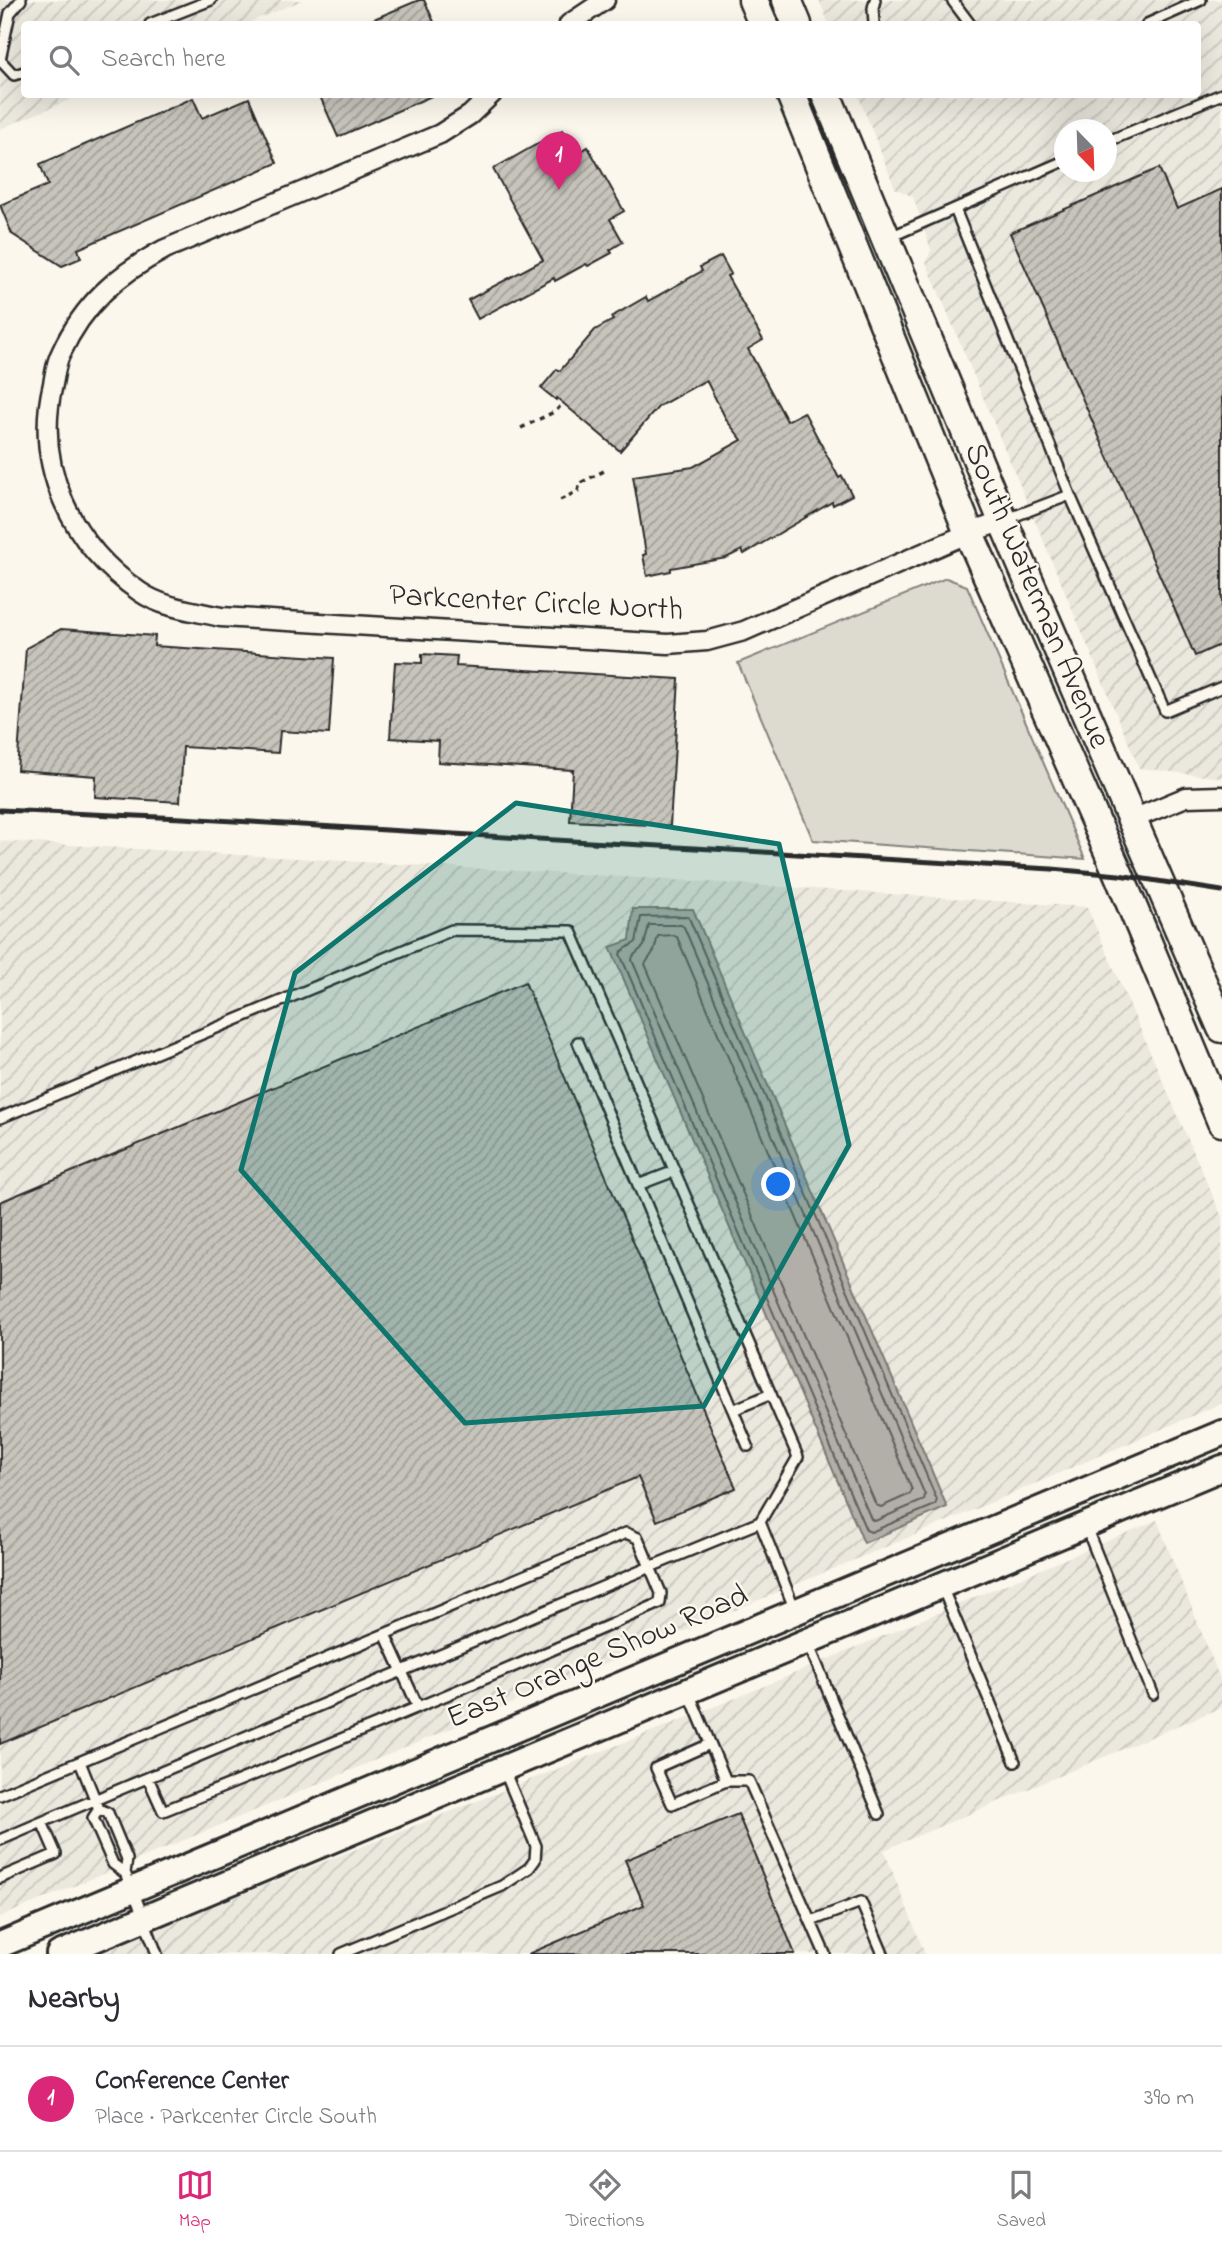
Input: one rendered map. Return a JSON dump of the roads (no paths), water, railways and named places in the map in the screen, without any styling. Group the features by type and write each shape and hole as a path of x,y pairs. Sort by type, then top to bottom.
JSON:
{"main road":[{"path":"753,0 762,21"},
{"path":"787,0 796,21"},
{"name":"South Waterman Avenue","path":"794,98 969,533 1119,875 1222,1122"},
{"name":"South Waterman Avenue","path":"828,98 1003,521 1222,1028"},
{"name":"East Orange Show Road","path":"0,1945 129,1882 796,1612 1222,1433"},
{"name":"East Orange Show Road","path":"59,1954 1222,1468"},
{"path":"796,1612 807,1641"}],"street":[{"path":"574,21 605,0"},
{"name":"Parkcenter Circle North","path":"488,98 470,115 440,134 165,249 132,267 104,290 77,324 60,355 49,398 48,440 54,476 70,516 100,560 142,594 176,607 221,617 668,644 707,640 744,631 969,533 1003,521"},
{"path":"1133,819 1186,797 1222,796"}],"lane":[{"path":"21,0 10,13 0,60 14,75 21,73"},
{"path":"158,21 211,0"},
{"path":"874,21 875,0"},
{"path":"952,0 968,21"},
{"path":"1154,21 1200,0"},
{"path":"1117,138 1222,94"},
{"path":"885,239 1054,166"},
{"path":"955,209 1070,495 1165,711 1222,687"},
{"path":"1003,521 1070,495"},
{"path":"0,1118 452,930 571,931 798,1457 760,1522 197,1755 148,1778 101,1807 42,1822 0,1840"},
{"path":"578,1042 748,1446"},
{"path":"638,1185 675,1171"},
{"path":"733,1410 771,1394"},
{"path":"760,1522 796,1612"},
{"path":"1085,1525 1153,1694"},
{"path":"0,1795 626,1533 638,1538 661,1593 660,1603 335,1743 163,1811 148,1778"},
{"path":"942,1585 1016,1762"},
{"path":"384,1634 418,1707"},
{"path":"807,1641 879,1815"},
{"path":"688,1691 726,1781"},
{"path":"710,1744 656,1768 672,1804 726,1781 749,1781 825,1954"},
{"path":"80,1762 127,1859 129,1882"},
{"path":"341,1954 502,1886 529,1868 535,1860 536,1846 503,1768"},
{"path":"101,1807 93,1818 113,1864 129,1882 157,1954"},
{"path":"0,1878 56,1854 42,1822"},
{"path":"811,1921 861,1902 883,1954"}],"water":[{"path":"633,909 693,909 947,1507 864,1543 610,947 630,940"}],"railway":[{"path":"0,810 182,818 1052,869 1119,875 1222,891"}],"place":[{"name":"Conference Center","path":"559,190"}]}
